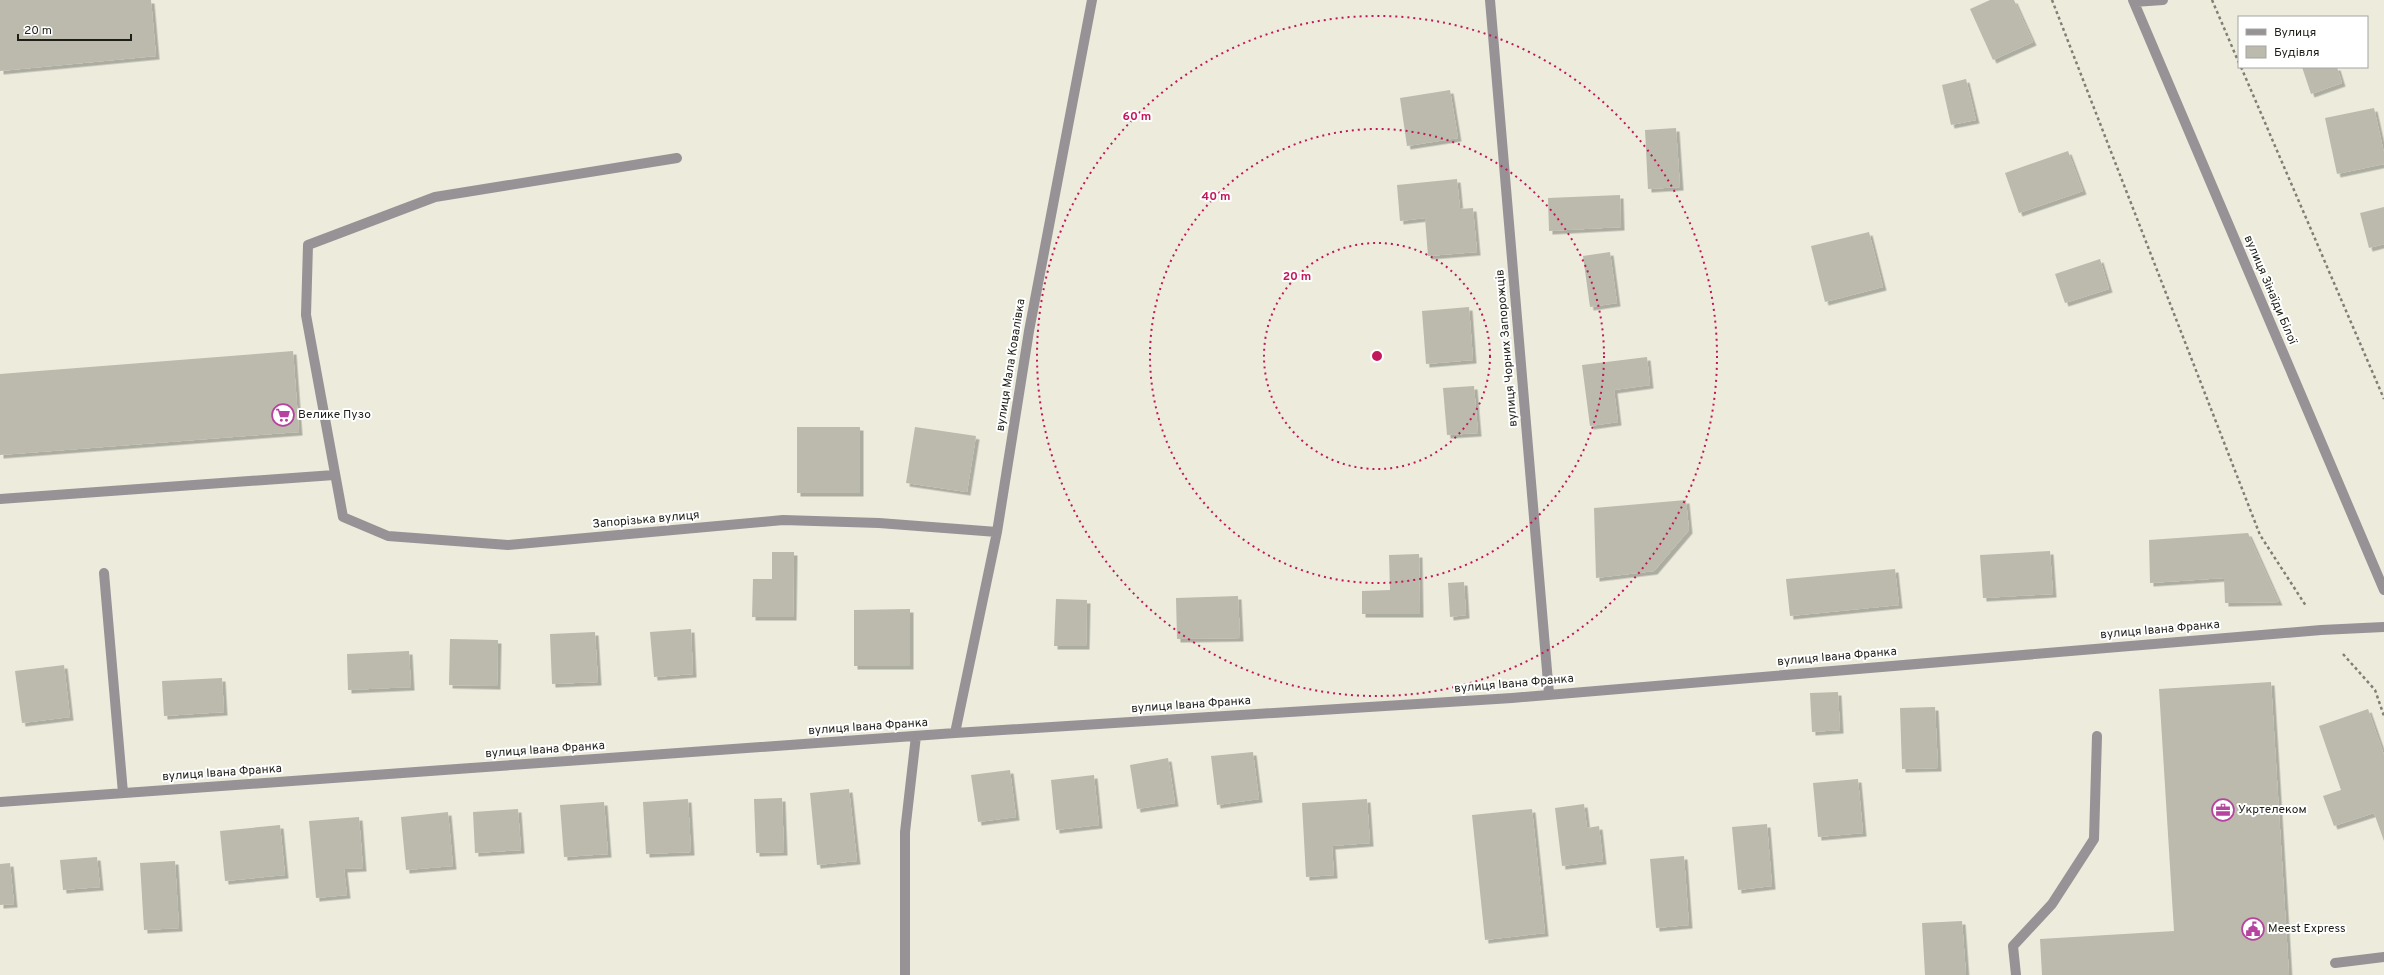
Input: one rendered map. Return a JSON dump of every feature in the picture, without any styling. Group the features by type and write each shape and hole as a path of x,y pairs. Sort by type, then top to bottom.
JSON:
{"street":[{"name":"вулиця Мала Ковалівка","path":"955,733 997,532 1029,331 1092,0"},
{"name":"вулиця Чорних Запорожців","path":"1490,0 1549,694"},
{"path":"2134,1 2163,0"},
{"name":"вулиця Зінаїди Білої","path":"2134,1 2384,590"},
{"path":"0,499 334,475 306,315 308,245 435,197 677,158"},
{"name":"Запорізька вулиця","path":"334,475 343,517 388,536 508,545 783,520 879,523 997,532"},
{"path":"104,573 123,793"},
{"name":"вулиця Івана Франка","path":"0,802 955,733 1512,698 2322,630 2384,627"},
{"path":"904,975 905,832 916,736"},
{"path":"2016,975 2013,946 2052,904 2094,839 2097,736"},
{"path":"2335,963 2384,957"}],"path":[{"path":"2052,0 2260,535 2322,630 2375,690 2384,716"},
{"path":"2212,0 2238,61"},
{"path":"2241,68 2384,399"}],"building":[{"path":"0,0 151,0 156,56 0,71"},
{"path":"1990,0 2014,0 2033,42 1993,60 1970,9"},
{"path":"2302,68 2337,68 2342,83 2311,94"},
{"path":"1966,79 1976,120 1951,125 1942,85"},
{"path":"1450,90 1458,138 1407,146 1400,98"},
{"path":"2374,108 2384,153 2384,164 2337,174 2325,118"},
{"path":"1676,128 1680,187 1648,189 1645,130"},
{"path":"2068,151 2083,191 2019,213 2005,173"},
{"path":"1457,179 1460,209 1473,208 1477,252 1428,256 1425,218 1400,221 1397,185"},
{"path":"1620,195 1621,227 1549,231 1548,198"},
{"path":"2384,207 2384,244 2369,248 2360,213"},
{"path":"1869,232 1883,287 1825,302 1811,246"},
{"path":"1610,252 1617,303 1590,307 1583,256"},
{"path":"2100,259 2109,289 2065,303 2055,274"},
{"path":"1469,307 1473,360 1426,364 1422,311"},
{"path":"293,351 299,432 0,455 0,374"},
{"path":"1647,357 1650,385 1614,390 1618,422 1590,426 1582,365"},
{"path":"1474,386 1478,433 1447,435 1443,388"},
{"path":"797,427 860,427 860,493 797,493"},
{"path":"915,427 976,436 967,492 906,483"},
{"path":"1686,500 1689,530 1654,571 1596,578 1594,508"},
{"path":"2248,533 2279,602 2225,603 2224,578 2150,583 2149,540"},
{"path":"2050,551 2053,594 1983,598 1980,555"},
{"path":"772,552 794,552 793,617 752,617 753,579 772,579"},
{"path":"1419,554 1420,614 1362,614 1362,591 1390,590 1389,555"},
{"path":"1895,569 1899,605 1790,616 1786,579"},
{"path":"1464,582 1466,615 1450,617 1448,583"},
{"path":"1238,596 1240,638 1177,639 1176,598"},
{"path":"1056,599 1087,600 1086,646 1054,646"},
{"path":"910,609 910,666 854,666 854,610"},
{"path":"691,629 693,674 654,677 650,632"},
{"path":"595,632 598,682 552,684 550,634"},
{"path":"450,639 498,640 497,686 449,685"},
{"path":"409,651 411,687 348,690 347,654"},
{"path":"64,665 70,717 22,723 15,671"},
{"path":"222,678 224,712 164,716 162,681"},
{"name":"Укртелеком","path":"2271,682 2289,975 2042,975 2040,939 2174,931 2159,689"},
{"path":"1838,692 1840,730 1812,732 1810,693"},
{"path":"1935,707 1938,768 1902,769 1900,708"},
{"path":"2368,709 2384,755 2384,841 2374,813 2334,826 2323,796 2341,790 2319,726"},
{"path":"1253,752 1259,799 1217,805 1211,756"},
{"path":"1168,758 1175,803 1137,809 1130,765"},
{"path":"1010,770 1016,817 978,822 971,775"},
{"path":"1094,775 1099,825 1056,830 1051,780"},
{"path":"1858,779 1863,833 1818,837 1813,783"},
{"path":"849,789 857,861 817,865 810,793"},
{"path":"782,798 784,852 756,853 754,799"},
{"path":"688,799 691,852 646,854 643,802"},
{"path":"1367,799 1370,843 1332,846 1334,875 1306,877 1302,803"},
{"path":"604,802 608,854 564,857 560,805"},
{"path":"1584,804 1587,828 1599,826 1603,861 1562,866 1555,808"},
{"path":"518,809 521,850 475,853 473,812"},
{"path":"1532,809 1545,933 1485,940 1472,815"},
{"path":"448,812 453,866 406,870 401,817"},
{"path":"359,817 363,868 344,869 347,895 316,898 309,821"},
{"path":"1767,824 1772,886 1738,890 1732,827"},
{"path":"280,825 285,875 225,881 220,831"},
{"path":"1684,856 1689,925 1656,928 1650,859"},
{"path":"97,857 100,887 63,890 60,860"},
{"path":"175,861 179,928 144,930 140,863"},
{"path":"10,863 14,904 0,905 0,864"},
{"path":"1962,921 1966,975 1925,975 1922,923"}],"place":[{"name":"Велике Пузо","path":"283,415"},
{"name":"Укртелеком","path":"2223,810"},
{"name":"Meest Express","path":"2253,929"}]}
